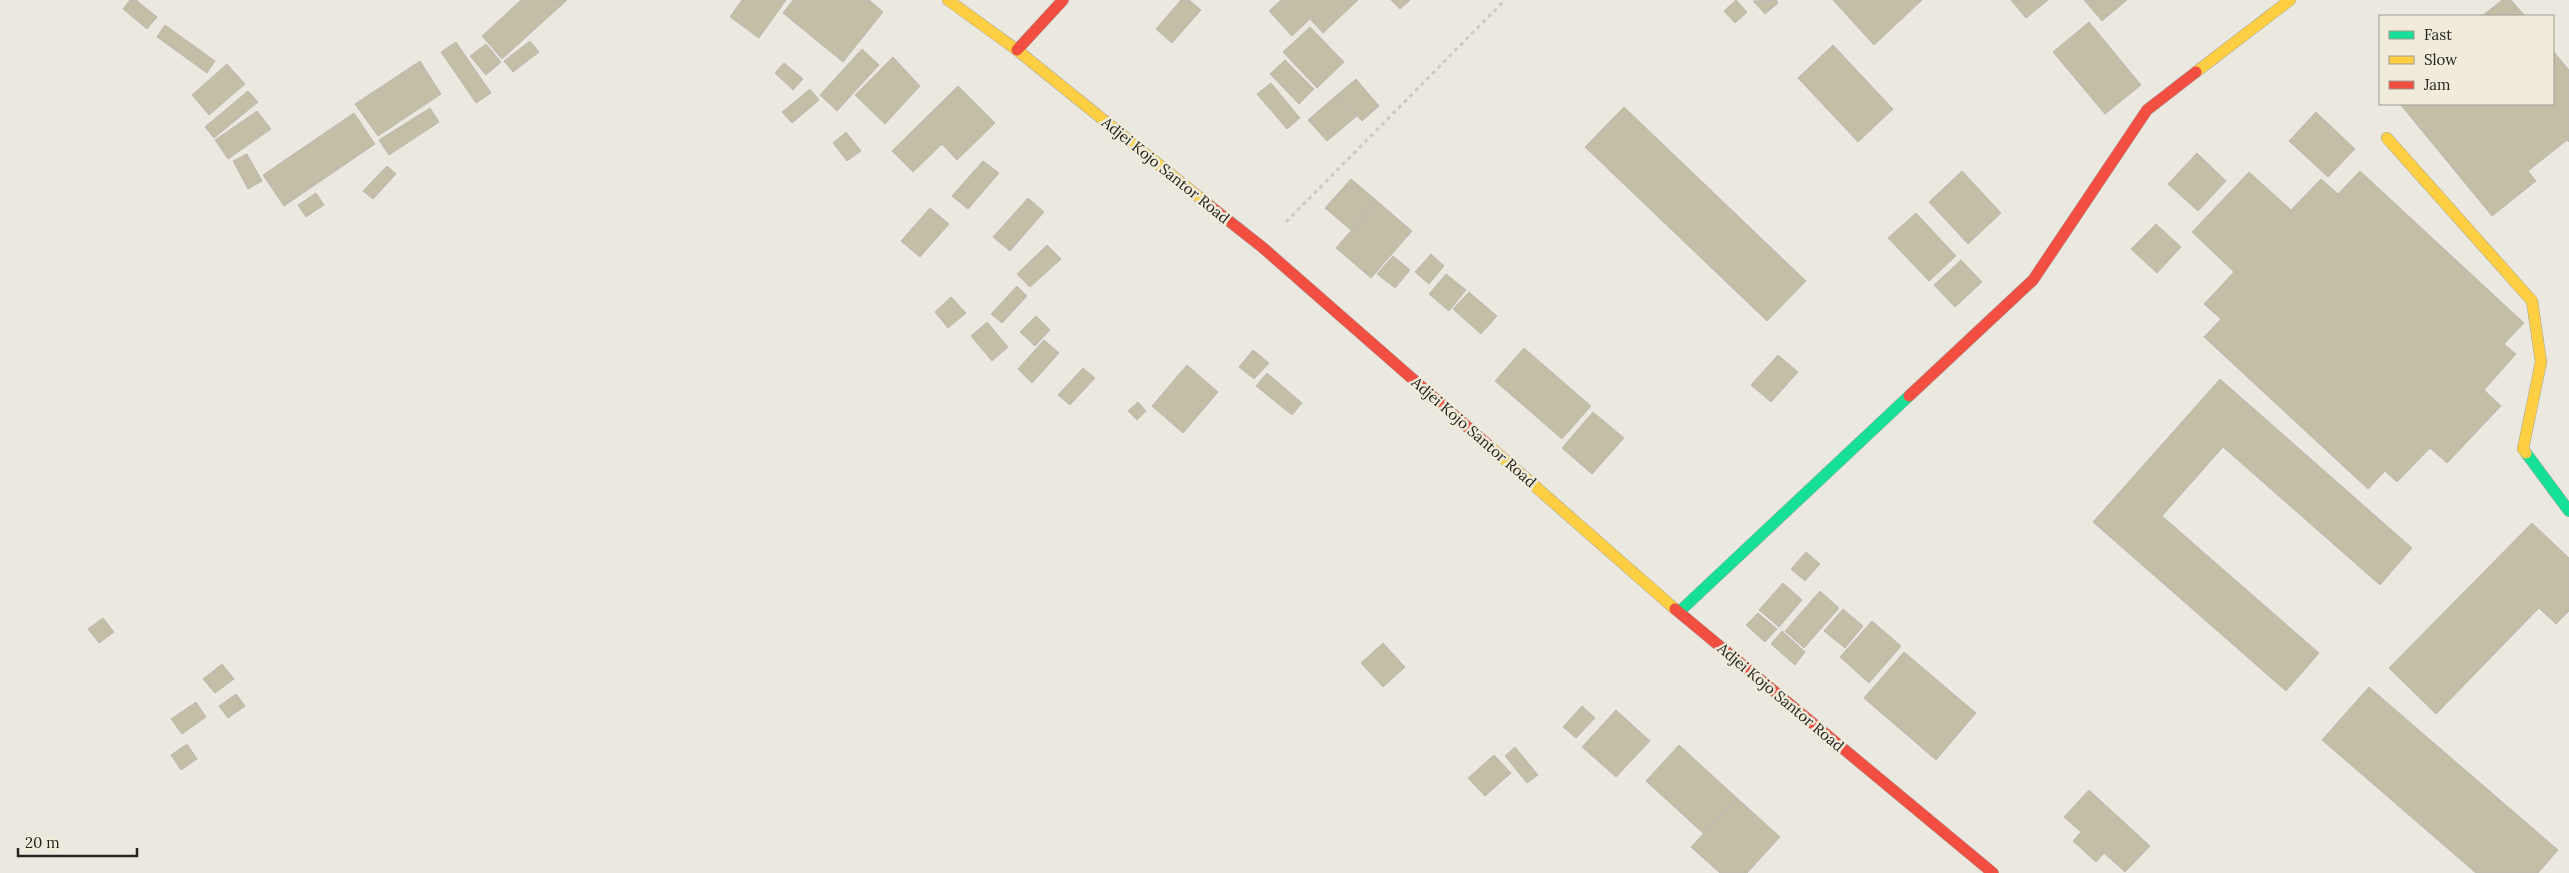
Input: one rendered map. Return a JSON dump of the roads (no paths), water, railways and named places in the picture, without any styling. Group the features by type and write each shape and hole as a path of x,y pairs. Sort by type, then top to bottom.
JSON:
{"street":[{"name":"Adjei Kojo Santor Road","path":"948,0 1016,50 1262,247 1679,612 1993,873"},
{"path":"1016,50 1063,0"},
{"path":"1679,612 2033,280 2147,110 2290,0"},
{"path":"2387,138 2532,301 2541,362 2523,449 2569,511"}]}
